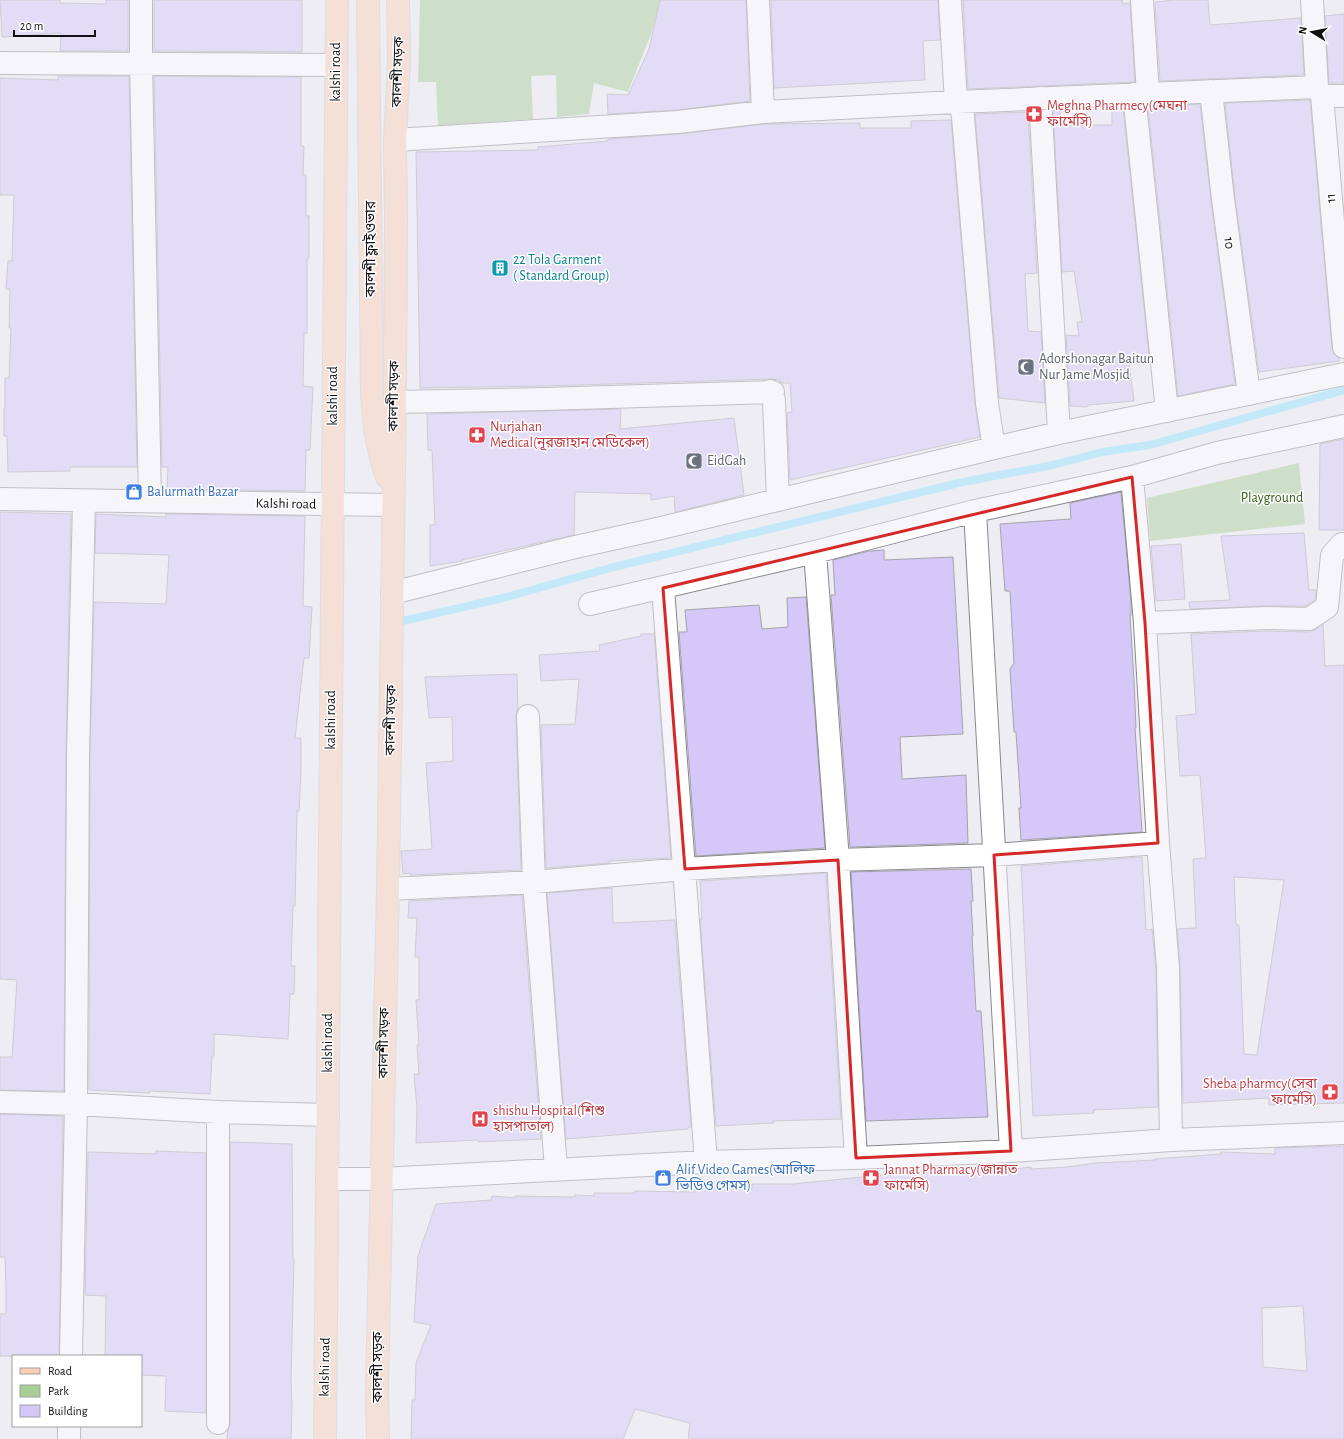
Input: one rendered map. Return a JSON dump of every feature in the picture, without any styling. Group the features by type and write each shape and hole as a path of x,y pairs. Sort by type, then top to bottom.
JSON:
{"main road":[{"name":"kalshi road","path":"325,1439 337,0"},
{"name":"কালশী ফ্লাইওভার","path":"368,0 372,395 374,430 393,500"},
{"name":"কালশী সড়ক","path":"378,1439 377,1387 388,889 396,217 395,140 399,61 398,0"}],"street":[{"path":"141,0 150,501"},
{"path":"758,0 763,112"},
{"path":"950,0 956,102 961,106 963,117 987,403 994,448"},
{"path":"1142,0 1141,94 1167,411"},
{"name":"11","path":"1312,0 1319,92 1344,347"},
{"path":"0,63 336,65"},
{"path":"395,140 678,122 763,112 1040,98 1210,91 1319,92 1344,96"},
{"name":"10","path":"1210,91 1223,199 1250,394"},
{"path":"1040,98 1059,433"},
{"path":"392,593 571,548 657,529 1059,433 1344,374"},
{"path":"394,402 772,392 774,400 778,500"},
{"path":"590,604 815,552 975,511 1132,477 1217,453 1344,426"},
{"path":"1132,477 1145,623 1158,843 1168,968 1171,1140"},
{"name":"Kalshi road","path":"0,500 84,502 150,501 333,505 393,500"},
{"path":"71,1355 76,1109 78,754 84,502"},
{"path":"975,511 1011,1151"},
{"path":"1145,623 1266,618 1309,619 1327,607 1332,555 1342,544 1344,544"},
{"path":"815,552 838,860 856,1158"},
{"path":"663,588 706,1162"},
{"path":"528,716 534,882 556,1169"},
{"path":"388,889 534,882 685,869 838,860 994,855 1158,843"},
{"path":"0,1102 76,1109 328,1115"},
{"path":"218,1112 218,1423"},
{"path":"328,1179 381,1179 706,1162 856,1158 1011,1151 1171,1140 1344,1133"},
{"path":"69,1427 69,1439"}],"highlighted area":[{"path":"1132,477 1145,623 1158,843 994,855 1011,1151 856,1158 838,860 685,869 663,588"}],"green space":[{"path":"420,0 667,0 655,24 628,92 594,83 589,114 557,117 556,75 531,76 533,119 438,126 436,82 418,82"},
{"name":"Playground","path":"1299,463 1305,524 1150,541 1147,498"}],"building":[{"path":"0,0 60,0 60,3 106,4 106,0 128,0 128,51 60,51 61,33 2,37"},
{"path":"154,0 302,0 302,52 154,51"},
{"path":"660,0 746,0 750,101 677,110 608,114 607,94 628,95 649,49"},
{"path":"771,0 938,0 940,40 923,41 925,80 774,88"},
{"path":"963,0 1122,0 1123,4 1130,3 1135,82 968,89"},
{"path":"1175,0 1208,0 1210,25 1301,18 1304,75 1160,81 1155,2"},
{"path":"1344,14 1344,83 1329,83 1325,16"},
{"path":"58,76 129,76 137,467 70,467 70,471 8,472 7,436 4,436 4,408 5,378 9,378 11,328 9,328 10,289 6,289 8,261 12,261 14,195 0,195 0,78 58,80"},
{"path":"154,76 301,77 301,146 304,146 303,175 306,175 306,216 309,216 309,258 307,259 307,333 304,333 303,386 313,387 310,450 306,450 305,491 167,489 168,467 162,467"},
{"path":"1310,100 1332,348 1334,354 1339,358 1339,361 1259,372 1235,197 1225,103"},
{"path":"1200,104 1235,384 1178,396 1148,107"},
{"path":"1112,108 1123,108 1150,364 1129,364 1134,401 1088,405 1087,407 1070,406 1066,335 1079,336 1077,322 1082,322 1074,271 1062,272 1053,110 1060,110 1060,125 1112,125"},
{"path":"1028,112 1037,273 1025,274 1028,331 1041,332 1045,403 999,398 975,114"},
{"path":"951,120 975,404 980,437 790,480 787,413 792,412 790,383 781,383 780,380 420,388 416,152 538,150 538,147 608,141 608,139 679,134 764,124 860,123 860,128 911,128 911,121"},
{"path":"621,409 620,429 734,418 744,495 675,512 674,496 651,500 651,494 575,492 574,535 462,561 430,566 430,525 435,525 432,450 428,450 427,414"},
{"path":"1344,439 1344,530 1319,530 1320,444"},
{"path":"1121,492 1131,602 1130,615 1135,728 1142,832 1021,840 1019,808 1021,808 1010,669 1014,663 1010,591 1005,591 1000,524 1071,519 1070,503"},
{"path":"0,512 71,514 66,755 64,1091 0,1090 0,1057 12,1057 17,980 0,979"},
{"path":"96,514 166,517 166,514 305,516 303,606 312,607 309,658 304,658 295,738 301,738 301,772 299,811 297,811 295,906 293,906 291,966 295,966 294,994 290,994 288,1039 214,1034 214,1056 212,1056 210,1094 89,1090 90,755 94,602 166,604 169,555 95,553"},
{"path":"1304,533 1309,590 1316,590 1315,600 1305,606 1190,609 1189,602 1230,600 1221,536"},
{"path":"1181,544 1185,599 1156,601 1151,546"},
{"path":"884,550 884,560 953,557 963,734 900,737 902,779 966,775 968,843 850,847 831,595 835,595 833,560 869,551"},
{"path":"806,597 825,848 696,856 679,632 687,632 685,610 759,605 762,629 788,627 787,598"},
{"path":"1323,624 1325,666 1344,665 1344,1103 1269,1105 1269,1098 1183,1103 1180,968 1177,929 1196,928 1193,859 1206,858 1200,775 1180,776 1176,716 1196,714 1191,634 1266,631 1309,632","holes":["1234,877 1284,880 1257,1055 1244,1054 1239,925 1236,925"]},
{"path":"641,634 654,634 671,858 610,861 610,863 546,868 541,725 575,724 579,679 541,681 539,655 600,651 599,645 641,636"},
{"path":"517,674 518,709 516,716 521,870 410,875 410,873 403,874 401,851 432,849 426,763 453,761 452,717 429,718 425,677"},
{"path":"1142,857 1146,930 1152,929 1156,969 1158,1107 1094,1110 1094,1113 1033,1116 1021,866"},
{"path":"971,869 973,901 971,901 972,936 976,1011 981,1011 988,1117 866,1121 851,872"},
{"path":"826,873 841,1119 773,1121 774,1123 716,1126 700,919 702,919 700,881"},
{"path":"612,888 613,923 675,920 691,1127 688,1127 688,1129 566,1139 547,893"},
{"path":"522,895 541,1139 416,1143 417,1108 414,1074 419,1074 416,1000 419,1000 419,957 415,957 417,918 408,918 409,901"},
{"path":"0,1114 63,1116 59,1355 0,1356 0,1314 6,1314 6,1290 5,1257 0,1257"},
{"path":"230,1142 292,1144 294,1259 291,1439 227,1439 230,1423"},
{"path":"1344,1146 1344,1439 688,1439 690,1423 635,1409 623,1439 411,1439 412,1400 415,1400 416,1363 431,1325 414,1322 418,1256 436,1204 491,1200 492,1196 515,1198 515,1196 575,1197 575,1195 594,1196 594,1193 635,1193 635,1191 695,1192 695,1188 720,1188 721,1184 752,1189 752,1184 793,1184 892,1174 946,1171 946,1173 993,1171 993,1167 1014,1165 1015,1169 1031,1167 1031,1169 1067,1167 1096,1163 1155,1160 1221,1154 1221,1152 1275,1154 1275,1148","holes":["1303,1306 1307,1371 1263,1367 1262,1308"]},
{"path":"156,1151 206,1153 206,1413 165,1411 166,1376 142,1375 142,1355 105,1355 106,1296 85,1295 88,1152 156,1154"}],"waterway":[{"path":"403,621 507,597 610,568 963,482 1053,465 1102,452 1150,445 1344,390"}],"place":[{"name":"Meghna Pharmecy(মেঘনা ফার্মেসি)","path":"1034,114"},
{"name":"22 Tola Garment ( Standard Group)","path":"500,268"},
{"name":"Adorshonagar Baitun Nur Jame Mosjid","path":"1026,367"},
{"name":"Nurjahan Medical(নূরজাহান মেডিকেল)","path":"477,435"},
{"name":"EidGah","path":"694,461"},
{"name":"Balurmath Bazar","path":"134,492"},
{"name":"Sheba pharmcy(সেবা ফার্মেসি)","path":"1330,1092"},
{"name":"shishu Hospital(শিশু হাসপাতাল)","path":"480,1119"},
{"name":"Alif Video Games(আলিফ ভিডিও গেমস)","path":"663,1178"},
{"name":"Jannat Pharmacy(জান্নাত ফার্মেসি)","path":"871,1178"}]}
